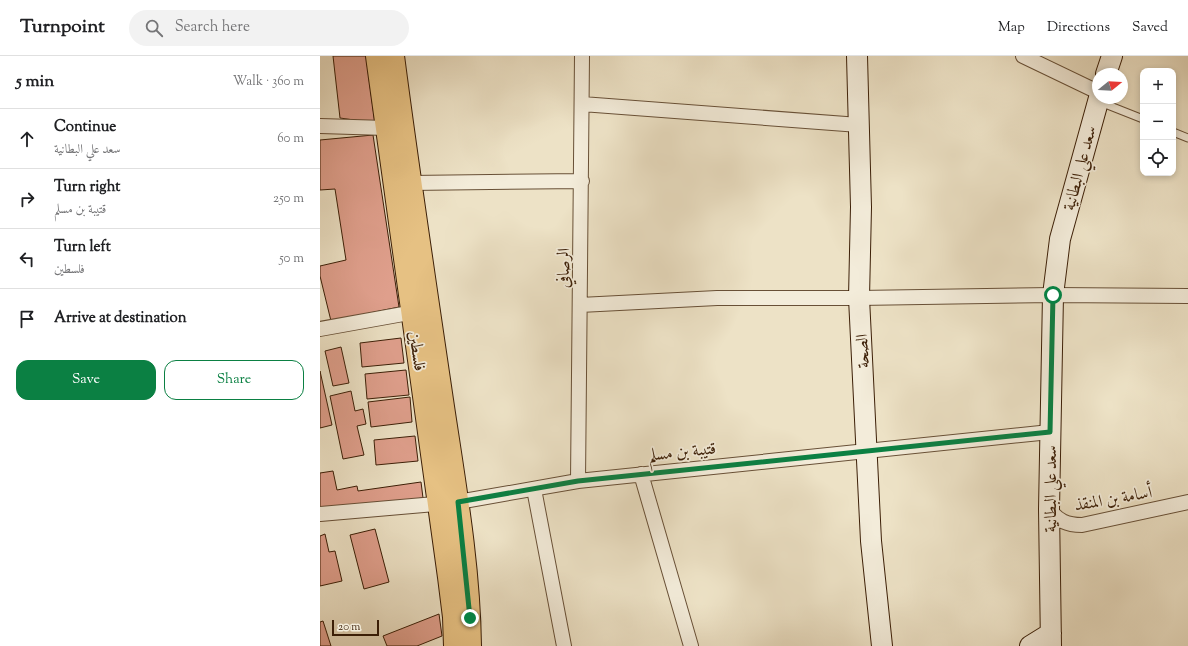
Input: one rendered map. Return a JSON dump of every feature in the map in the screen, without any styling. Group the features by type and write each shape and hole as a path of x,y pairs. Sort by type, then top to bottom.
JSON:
{"main road":[{"name":"فلسطين","path":"376,56 386,128 421,311"},
{"name":"فلسطين","path":"393,56 410,183 421,311 449,503 470,618 470,646"},
{"name":"الصحة","path":"857,56 861,207 859,298 871,541 882,646"},
{"path":"1108,68 1112,56"},
{"name":"سعد علي البطانية","path":"1051,640 1049,509 1053,295 1060,239 1096,104"},
{"name":"فلسطين","path":"449,503 454,646"},
{"path":"1030,646 1051,640"}],"street":[{"name":"الرصافي","path":"578,481 582,56"},
{"path":"1023,56 1092,94"},
{"path":"582,104 859,125"},
{"path":"320,126 386,128"},
{"path":"410,183 582,181"},
{"path":"580,305 717,298 859,298 1053,295 1188,296"},
{"path":"320,329 421,311"},
{"name":"قتيبة بن مسلم","path":"320,514 449,503 578,481 640,474 1050,432"},
{"path":"640,474 691,646"},
{"path":"534,489 564,646"},
{"name":"أسامة بن المنقذ","path":"1049,509 1059,520 1066,523 1082,525 1188,502"}],"lane":[{"path":"1112,104 1140,118"},
{"path":"1176,133 1188,138"}],"building":[{"path":"333,56 366,56 375,123 340,118"},
{"path":"373,135 399,307 331,321 320,276 320,266 346,260 335,189 320,190 320,140"},
{"path":"401,338 404,363 362,367 360,343"},
{"path":"341,347 349,383 333,386 325,351"},
{"path":"406,370 409,395 367,399 365,374"},
{"path":"320,371 332,425 320,428"},
{"path":"351,391 355,411 363,409 366,424 357,426 364,455 343,459 330,396"},
{"path":"410,397 412,422 371,427 368,402"},
{"path":"415,436 418,461 376,465 374,440"},
{"path":"333,471 337,490 357,486 358,491 421,482 423,498 320,510 320,473"},
{"path":"375,529 389,582 364,589 350,535"},
{"path":"325,534 329,552 335,551 342,581 320,586 320,536"},
{"path":"439,614 442,636 417,646 387,646 383,636"},
{"path":"323,621 331,646 320,646 320,622"}],"route":[{"path":"470,618 458,502 578,481 1050,432 1053,295"}]}
